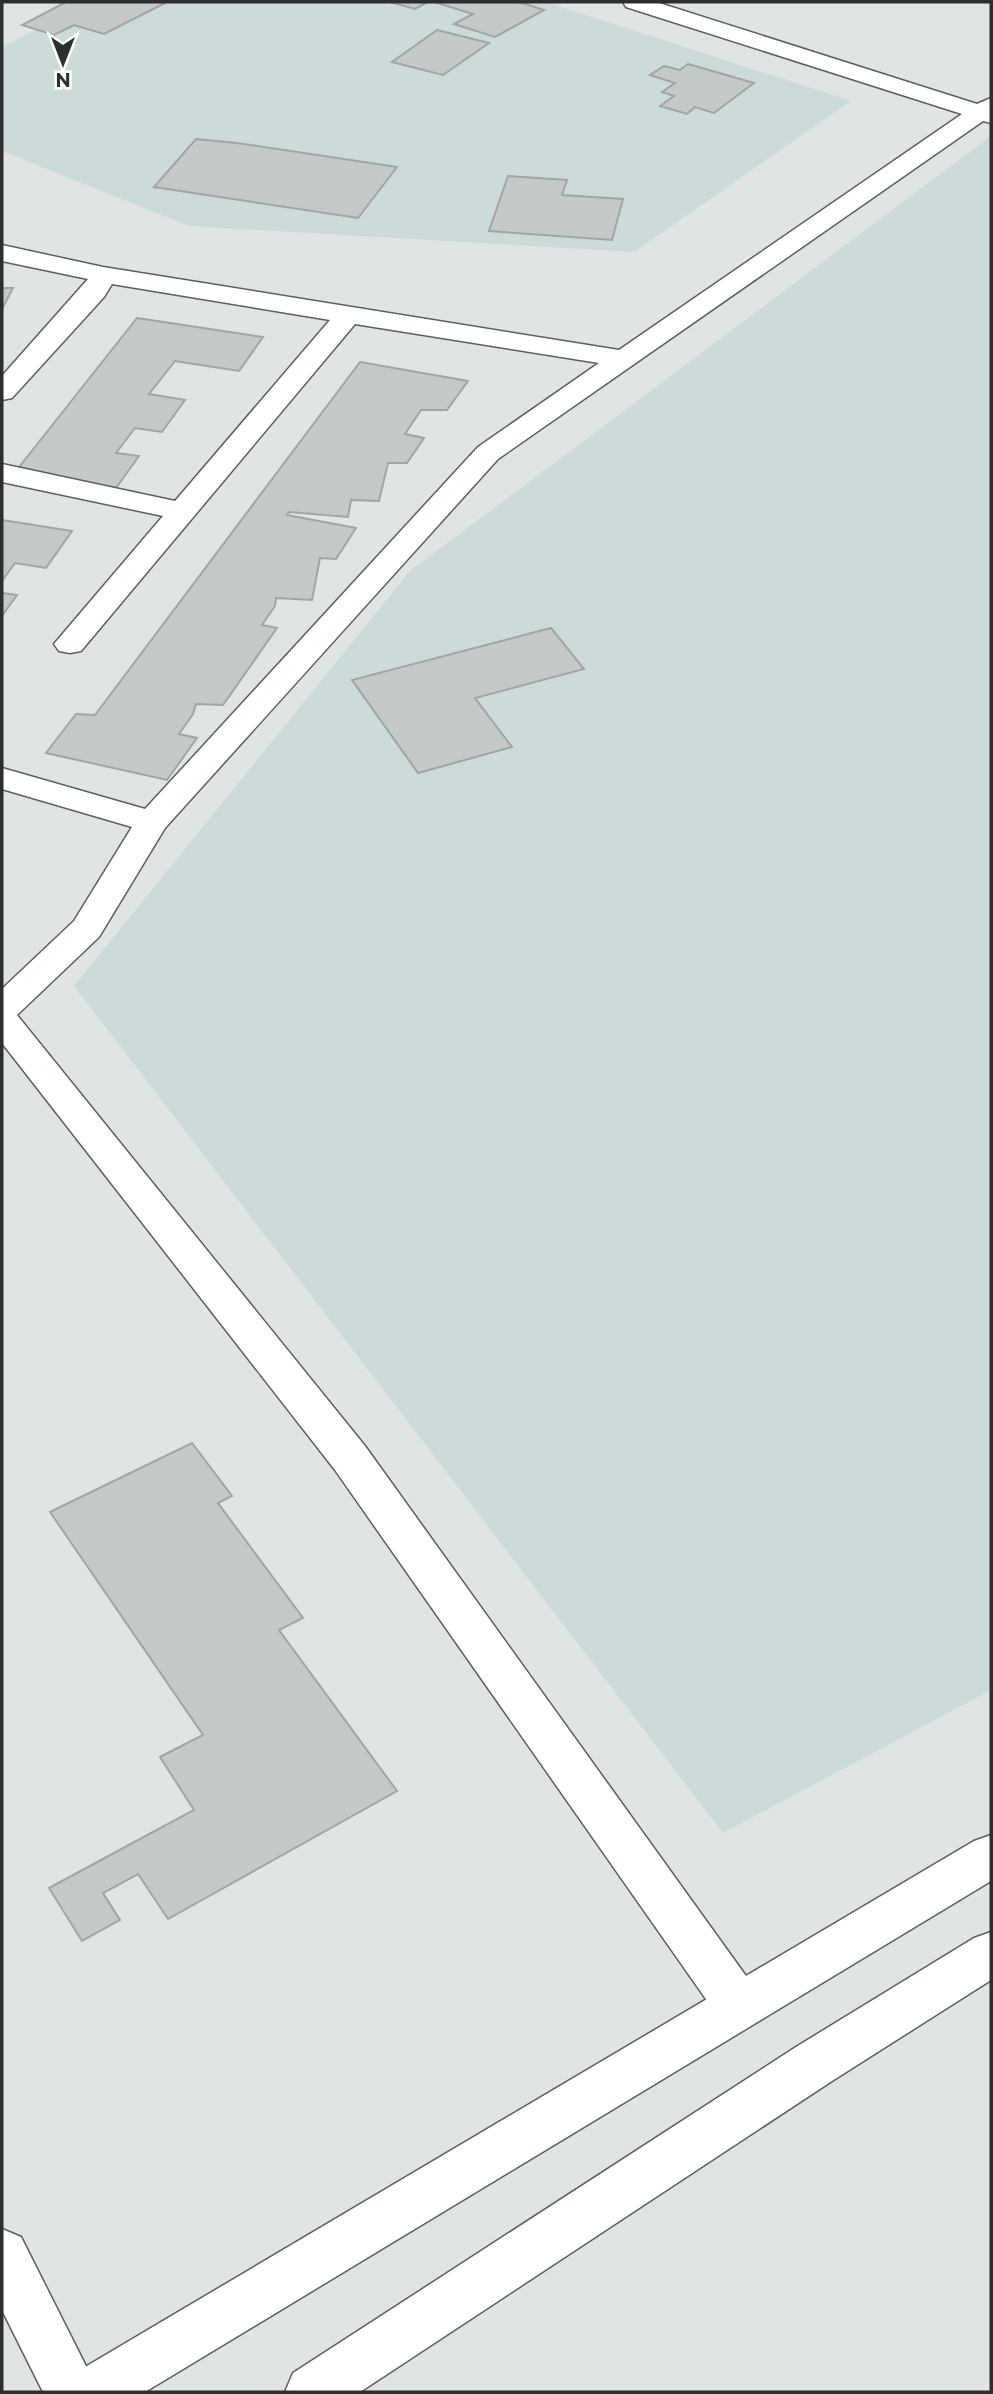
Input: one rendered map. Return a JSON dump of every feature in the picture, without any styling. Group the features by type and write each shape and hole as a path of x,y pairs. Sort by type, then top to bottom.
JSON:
{"street":[{"path":"634,2 988,112"},
{"path":"2,1009 87,929 152,822 488,453 988,112"},
{"path":"2,253 103,275 623,359"},
{"path":"2,392 94,291 103,275"},
{"path":"70,644 348,315"},
{"path":"2,473 181,512"},
{"path":"2,778 152,822"},
{"path":"2,1021 26,1047 350,1458 739,2006"},
{"path":"94,2392 991,1856"},
{"path":"312,2392 814,2064 991,1954"},
{"path":"2,2255 72,2392"}],"shaded area":[{"path":"90,2 546,2 851,101 634,252 189,226 2,151 2,47"},
{"path":"991,136 991,1690 723,1833 74,986 410,571"}],"building":[{"path":"66,2 167,2 104,34 74,25 54,35 22,25"},
{"path":"390,2 428,2 415,9"},
{"path":"434,2 519,2 544,10 495,37 454,24 473,14"},
{"path":"437,30 489,43 443,75 392,62"},
{"path":"688,64 754,83 714,113 695,107 687,114 660,106 674,96 662,92 675,83 650,75 664,66 680,70"},
{"path":"196,139 397,167 358,218 154,187"},
{"path":"508,176 567,180 562,195 623,199 612,240 489,231"},
{"path":"2,288 13,288 2,309"},
{"path":"137,318 263,337 239,371 175,361 149,394 185,400 162,432 135,428 116,453 139,456 116,488 16,471"},
{"path":"360,362 468,381 447,410 421,410 405,434 424,438 407,463 388,463 379,501 351,500 348,517 289,512 287,515 356,528 336,559 320,558 312,600 276,598 275,606 262,625 277,628 223,705 196,704 193,714 179,734 197,738 167,780 46,753 76,714 95,715"},
{"path":"2,520 72,531 46,568 15,563 2,581"},
{"path":"2,593 17,595 2,616"},
{"path":"551,628 584,669 475,698 512,747 418,773 352,680"},
{"path":"192,1443 232,1496 218,1503 303,1618 279,1630 397,1791 168,1919 138,1874 103,1893 120,1920 82,1941 49,1888 194,1810 160,1757 203,1735 50,1512"}]}
